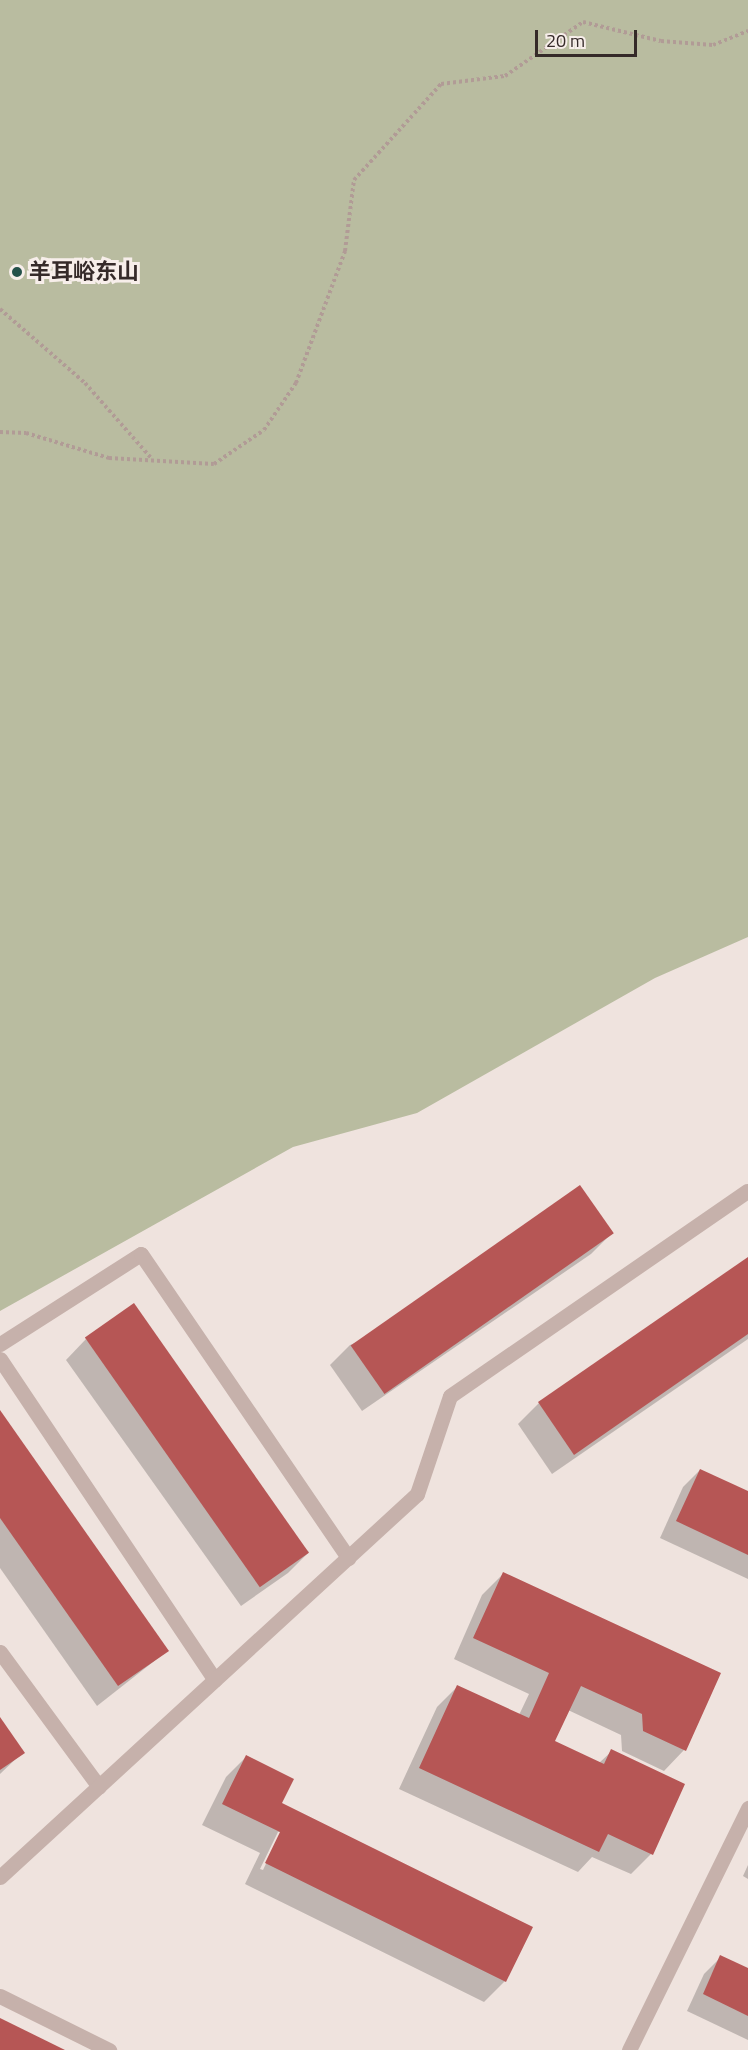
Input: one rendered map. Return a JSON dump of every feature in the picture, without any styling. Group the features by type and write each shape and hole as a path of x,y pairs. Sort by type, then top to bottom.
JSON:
{"street":[{"path":"0,1877 417,1494 450,1396 747,1191"},
{"path":"0,1344 141,1254 348,1558"},
{"path":"0,1359 215,1680"},
{"path":"0,1652 99,1786"},
{"path":"629,2050 748,1808"},
{"path":"0,1996 109,2050"}],"path":[{"path":"0,432 26,433 109,458 214,464 264,430 296,383 345,251 354,180 441,84 505,76 583,21 662,41 713,45 748,31"},
{"path":"0,309 85,383 153,460"}],"green space":[{"path":"0,0 748,0 748,937 655,978 417,1113 293,1147 0,1311"}],"building":[{"path":"580,1185 614,1233 384,1394 351,1346"},
{"path":"748,1257 748,1334 574,1455 538,1402"},
{"path":"134,1303 309,1553 260,1587 85,1337"},
{"path":"0,1410 169,1651 118,1686 0,1518"},
{"path":"700,1469 748,1491 748,1555 676,1521"},
{"path":"503,1572 721,1673 686,1751 643,1731 642,1714 581,1686 555,1741 604,1764 611,1749 685,1784 653,1855 608,1834 599,1852 419,1768 457,1685 529,1718 549,1673 473,1638"},
{"path":"0,1717 25,1753 0,1770"},
{"path":"246,1755 294,1779 282,1803 533,1927 506,1982 265,1863 280,1832 222,1804"},
{"path":"720,1955 748,1968 748,2016 703,1994"},
{"path":"0,2018 65,2050 0,2050"}],"place":[{"name":"羊耳峪东山","path":"17,272"}]}
